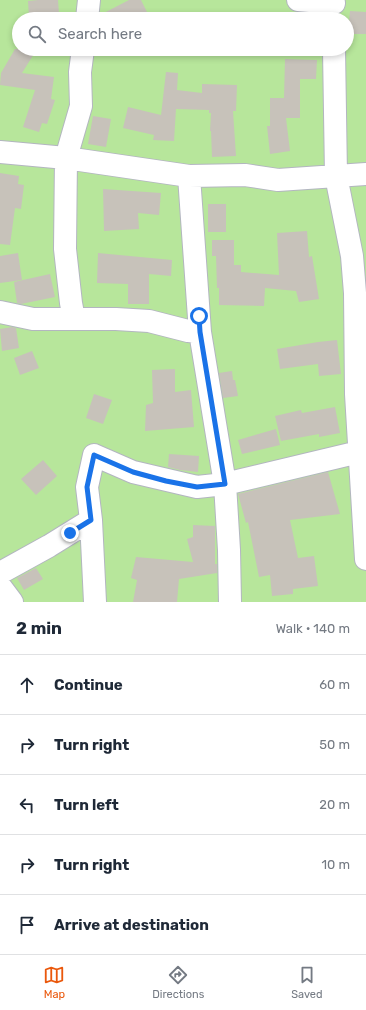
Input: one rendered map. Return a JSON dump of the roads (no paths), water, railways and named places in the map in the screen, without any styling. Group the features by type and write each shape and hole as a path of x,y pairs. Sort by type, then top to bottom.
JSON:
{"street":[{"path":"88,12 89,0"},
{"path":"298,0 334,7"},
{"path":"74,319 65,249 66,158 80,106 80,72 82,56"},
{"path":"334,56 336,176 352,256 355,293 361,393 359,452 366,559"},
{"path":"0,152 66,158 189,176 245,175 278,180 366,174"},
{"path":"189,176 200,332 225,484 229,550 230,602"},
{"path":"0,312 33,319 116,319 149,321 188,331 200,332"},
{"path":"95,602 91,520 87,487 94,455 133,472 166,481 197,487 225,484 359,452"},
{"path":"0,573 49,546 91,520"},
{"path":"0,586 12,602"}]}
